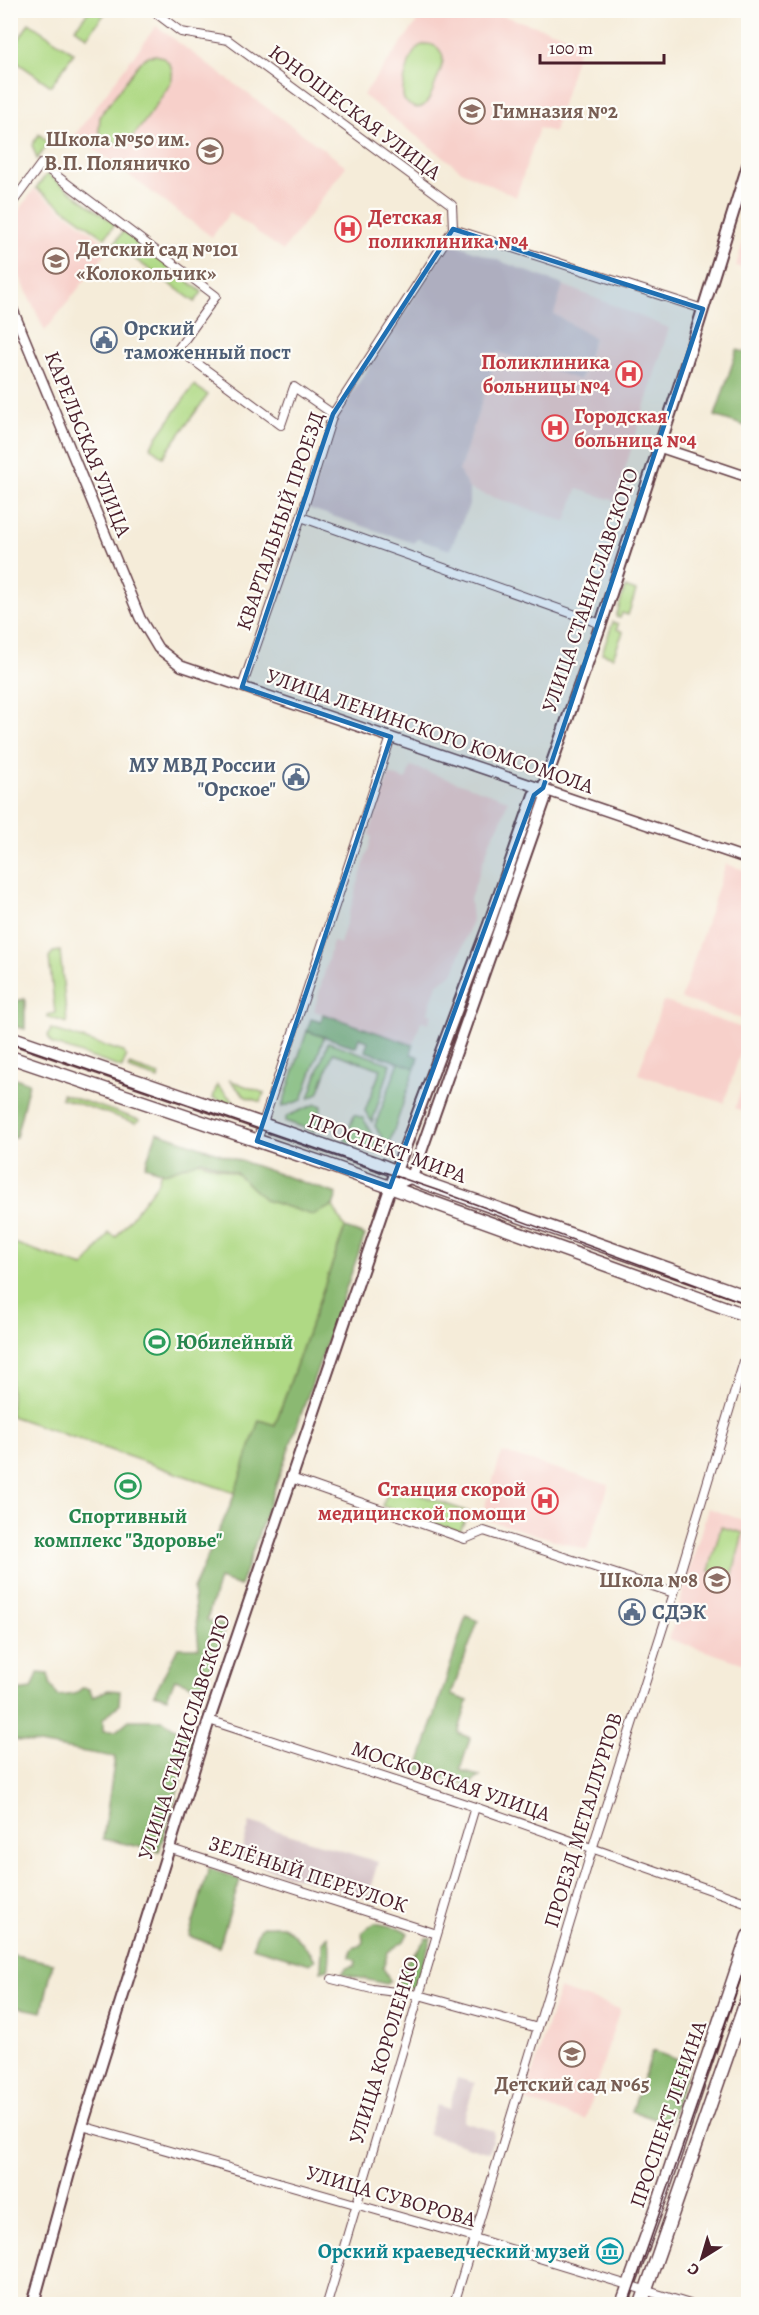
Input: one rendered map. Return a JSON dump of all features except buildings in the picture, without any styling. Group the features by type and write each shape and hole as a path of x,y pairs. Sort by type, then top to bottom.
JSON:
{"main road":[{"name":"УЛИЦА СТАНИСЛАВСКОГО","path":"412,1177 545,799 543,788 659,447 748,166"},
{"name":"УЛИЦА СТАНИСЛАВСКОГО","path":"33,2304 82,2126 209,1720 390,1187 489,924 534,795 543,788"},
{"name":"ПРОСПЕКТ МИРА","path":"16,1039 263,1123 743,1295"},
{"name":"ПРОСПЕКТ МИРА","path":"13,1058 390,1187 748,1316"},
{"path":"390,1187 412,1177"},
{"name":"ПРОСПЕКТ ЛЕНИНА","path":"621,2304 661,2196 748,1936"},
{"name":"ПРОСПЕКТ ЛЕНИНА","path":"641,2304 748,1996"}],"street":[{"name":"ЮНОШЕСКАЯ УЛИЦА","path":"152,10 182,32 228,40 452,205 453,229"},
{"path":"10,206 41,164 216,296 178,349 281,425 294,387 333,414"},
{"path":"453,229 703,309"},
{"name":"КВАРТАЛЬНЫЙ ПРОЕЗД","path":"242,687 301,517 333,414 453,229"},
{"name":"КАРЕЛЬСКАЯ УЛИЦА","path":"10,303 132,598"},
{"path":"659,447 748,477"},
{"path":"301,517 600,624"},
{"name":"УЛИЦА ЛЕНИНСКОГО КОМСОМОЛА","path":"132,598 140,618 158,648 181,666 748,859"},
{"path":"257,1141 391,737"},
{"path":"505,1229 511,1213"},
{"path":"532,1239 538,1223"},
{"path":"611,1267 618,1251"},
{"path":"732,1310 743,1295"},
{"name":"ПРОЕЗД МЕТАЛЛУРГОВ","path":"453,2304 592,1847 674,1593 748,1348"},
{"path":"291,1478 465,1539 484,1531 674,1593"},
{"name":"МОСКОВСКАЯ УЛИЦА","path":"209,1720 475,1807 748,1903"},
{"name":"УЛИЦА КОРОЛЕНКО","path":"327,2304 475,1807"},
{"name":"ЗЕЛЁНЫЙ ПЕРЕУЛОК","path":"168,1848 437,1934"},
{"path":"332,1978 372,1989 419,1995 537,2028"},
{"path":"714,2039 731,2045"},
{"path":"704,2069 721,2075"},
{"path":"685,2125 702,2130"},
{"name":"УЛИЦА СУВОРОВА","path":"82,2126 474,2238 690,2304"},
{"path":"674,2156 691,2162"},
{"path":"661,2196 677,2202"},
{"path":"654,2214 670,2220"}],"highlighted area":[{"path":"453,229 703,309 543,788 534,795 390,1187 257,1141 391,737 242,687 333,414"}],"shaded area":[{"name":"Гимназия №2","path":"425,11 487,11 581,40 554,132 539,128 516,197 463,172 363,95"},
{"name":"Школа №50 им. В.П. Поляничко","path":"156,26 346,166 283,251 230,212 212,237 75,135"},
{"name":"Детский сад №101 «Колокольчик»","path":"34,189 111,247 45,331 11,258 11,223"},
{"path":"748,226 748,270 736,266"},
{"path":"450,242 563,285 554,314 594,338 580,380 498,352 459,471 469,489 469,505 450,550 417,539 414,543 308,508 337,416"},
{"name":"Городская больница №4","path":"563,285 669,328 615,501 577,489 566,522 469,489 459,471 498,352 581,379 594,339 554,314"},
{"path":"411,766 508,800 500,823 491,839 470,899 472,920 454,972 437,984 428,1012 432,1014 429,1023 421,1021 413,1045 314,1011 333,941 340,944 372,837 369,834 389,774 406,780"},
{"path":"726,864 748,871 748,1021 681,999"},
{"path":"663,1001 748,1030 724,1103 638,1074"},
{"path":"748,1069 748,1113 735,1108"},
{"name":"Станция скорой медицинской помощи","path":"502,1452 609,1485 587,1550 481,1518"},
{"name":"Школа №8","path":"708,1508 748,1522 748,1665 669,1639"},
{"path":"250,1822 378,1862 367,1899 239,1860"},
{"name":"Детский сад №65","path":"559,1989 620,2009 585,2120 524,2100"},
{"path":"457,2078 475,2083 463,2122 494,2131 489,2153 428,2134 436,2105 449,2109"}],"green space":[{"path":"89,11 106,12 87,37 75,28"},
{"path":"29,23 74,53 51,86 11,58 11,52"},
{"path":"426,44 439,49 443,57 442,64 429,100 416,108 404,100 404,82 414,52 419,46"},
{"path":"156,55 165,59 172,70 170,84 150,115 132,137 123,143 107,140 99,131 100,116 140,62 148,56"},
{"path":"39,134 49,143 37,159 32,145"},
{"path":"47,174 115,224 105,238 36,188"},
{"path":"123,231 202,292 195,302 114,244"},
{"path":"737,350 748,353 748,427 715,416"},
{"path":"194,385 208,395 163,457 150,447"},
{"path":"625,587 636,591 628,615 622,613 620,618 616,617"},
{"path":"613,622 618,624 617,629 623,632 613,657 602,653"},
{"path":"60,951 67,1023 48,1017 55,1013 49,957 53,952"},
{"path":"25,999 25,1029 10,1025 11,1002"},
{"path":"323,1014 413,1045 411,1054 419,1057 415,1068 365,1051 368,1041 359,1038 356,1047 307,1031 311,1019 321,1022"},
{"path":"51,1029 124,1052 126,1057 122,1068 52,1044 48,1036"},
{"path":"307,1031 324,1037 302,1100 282,1107"},
{"path":"328,1042 391,1064 372,1122 365,1111 381,1069 333,1053 318,1094 309,1098"},
{"path":"399,1062 415,1068 388,1148 375,1126"},
{"path":"129,1065 159,1075 158,1079 128,1069"},
{"path":"10,1076 29,1083 16,1137 11,1138"},
{"path":"229,1080 264,1093 261,1102 246,1097"},
{"path":"217,1085 239,1107 213,1098"},
{"path":"62,1094 140,1120 136,1123 61,1098"},
{"path":"316,1104 322,1106 314,1131 285,1121 287,1116"},
{"path":"354,1115 363,1118 379,1148 377,1152 345,1141"},
{"path":"157,1132 337,1194 333,1206 312,1215 265,1200 236,1173 202,1160 165,1173 145,1166"},
{"name":"Юбилейный","path":"168,1151 333,1206 345,1228 249,1498 11,1416 11,1242 84,1267 109,1233 116,1237 157,1184"},
{"path":"345,1228 365,1235 240,1586 219,1579 207,1620 226,1626 203,1689 175,1679 167,1698 154,1694 178,1648 199,1648 193,1589 231,1504 259,1420 275,1425"},
{"path":"391,1484 468,1512 460,1532 382,1506"},
{"path":"721,1527 743,1533 732,1577 709,1571"},
{"path":"466,1616 478,1621 451,1695 468,1701 458,1733 470,1738 460,1770 480,1777 467,1785 418,1769"},
{"path":"38,1673 48,1674 51,1686 58,1696 75,1694 82,1688 89,1689 93,1697 108,1690 120,1691 119,1705 103,1719 103,1731 116,1731 129,1720 163,1720 193,1740 159,1851 103,1839 115,1757 15,1740 11,1744 11,1709 15,1691 32,1689"},
{"path":"209,1868 240,1880 219,1947 189,1936"},
{"path":"375,1923 400,1928 408,1933 404,1941 388,1952 383,1967 390,1981 386,1984 342,1974 346,1968 355,1966 356,1961 350,1957 351,1950 360,1946 363,1942 362,1932"},
{"path":"263,1926 282,1926 300,1941 315,1960 310,1964 252,1947 259,1929"},
{"path":"328,1936 329,1966 328,1969 321,1971 322,1943"},
{"path":"426,1938 431,1938 416,1988 399,1986 400,1968 418,1950"},
{"path":"10,1954 53,1963 42,2012 11,2006"},
{"path":"653,2051 689,2064 669,2124 632,2111"}],"tram line":[{"path":"10,1043 445,1193 748,1304"},
{"path":"628,2304 748,1957"}],"place":[{"name":"Гимназия №2","path":"472,111"},
{"name":"Школа №50 им. В.П. Поляничко","path":"210,151"},
{"name":"Детская поликлиника №4","path":"348,229"},
{"name":"Детский сад №101 «Колокольчик»","path":"56,261"},
{"name":"Орский таможенный пост","path":"104,340"},
{"name":"Поликлиника больницы №4","path":"629,374"},
{"name":"Городская больница №4","path":"555,428"},
{"name":"МУ МВД России \"Орское\"","path":"296,777"},
{"name":"Юбилейный","path":"157,1342"},
{"name":"Спортивный комплекс \"Здоровье\"","path":"128,1486"},
{"name":"Станция скорой медицинской помощи","path":"545,1501"},
{"name":"Школа №8","path":"717,1580"},
{"name":"СДЭК","path":"632,1612"},
{"name":"Детский сад №65","path":"572,2054"},
{"name":"Орский краеведческий музей","path":"610,2251"}]}
